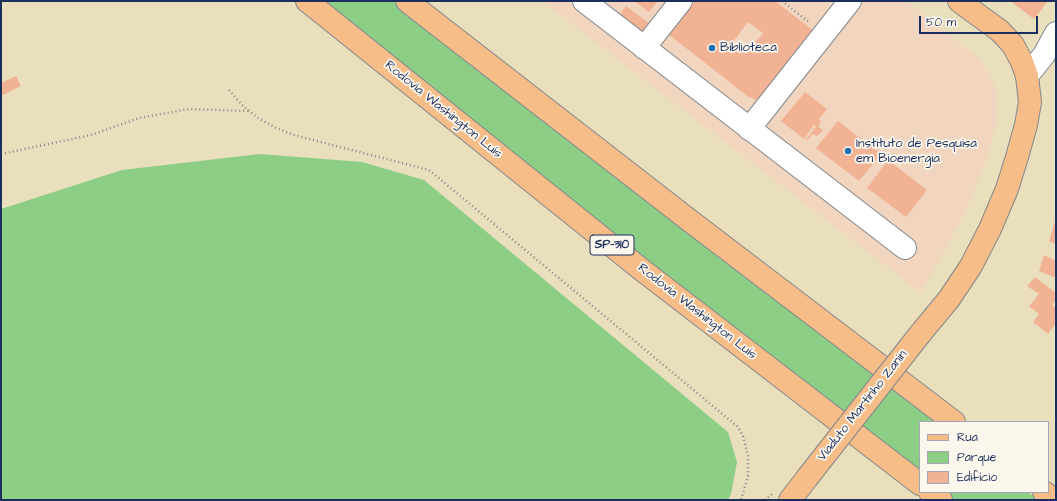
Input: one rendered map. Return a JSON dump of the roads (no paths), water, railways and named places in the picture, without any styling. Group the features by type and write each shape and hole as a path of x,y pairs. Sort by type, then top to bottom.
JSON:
{"main road":[{"name":"Rodovia Washington Luís","path":"307,1 642,270 919,483"},
{"path":"408,1 689,220 953,421"},
{"name":"Viaduto Martinho Zanin","path":"790,500 949,299 971,266 990,230 1007,189 1026,124 1030,102 1027,76 1022,62 1013,45 1000,31 959,1"},
{"path":"931,493 941,500"},
{"path":"1045,493 1054,500"}],"street":[{"path":"584,1 905,248"},
{"path":"644,48 681,1"},
{"path":"749,129 850,1"},
{"path":"1027,76 1050,55 1056,33"}],"place":[{"name":"Biblioteca","path":"712,48"},
{"name":"Instituto de Pesquisa em Bioenergia","path":"848,151"}]}
